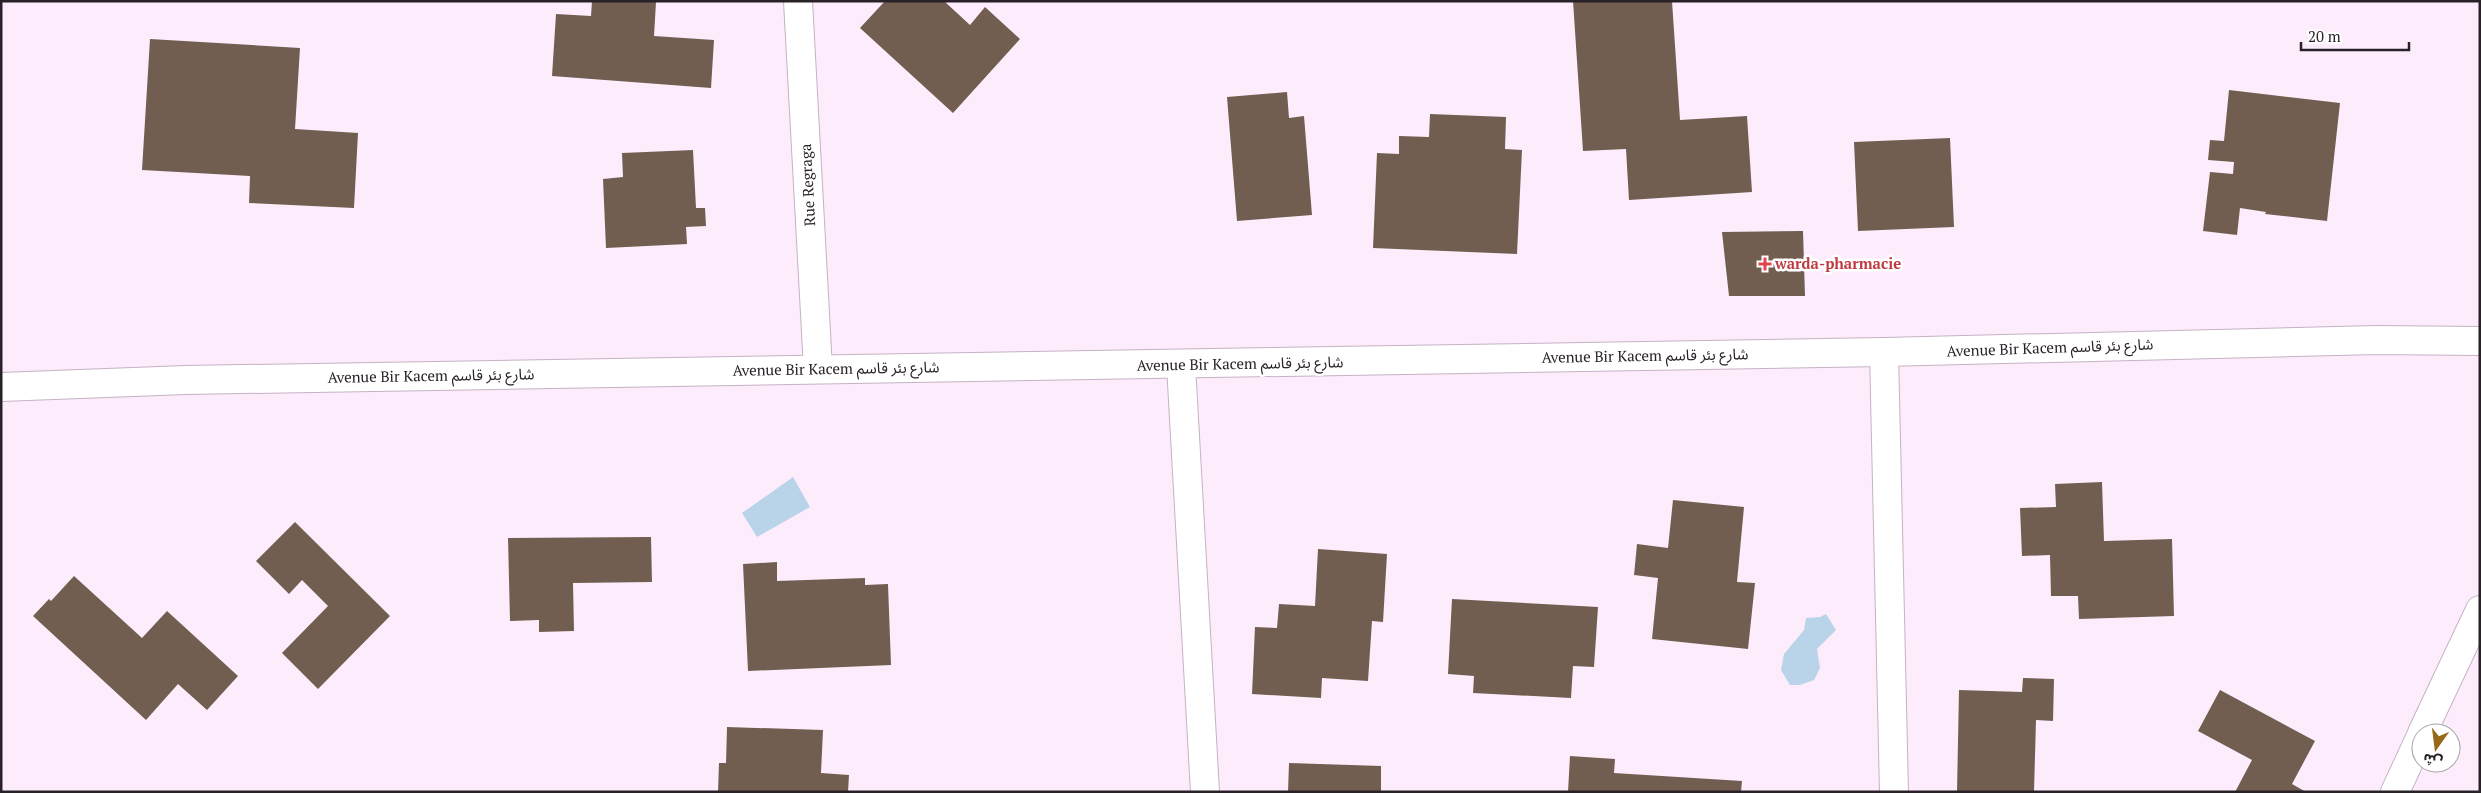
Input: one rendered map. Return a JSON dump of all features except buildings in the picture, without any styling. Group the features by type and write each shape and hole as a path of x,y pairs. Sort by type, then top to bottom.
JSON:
{"street":[{"name":"Rue Regraga","path":"798,1 818,368"},
{"name":"Avenue Bir Kacem شارع بئر قاسم","path":"1,387 186,380 818,368 1181,365 1884,352 2376,340 2480,342"},
{"path":"1884,352 1894,792"},
{"path":"1181,365 1205,792"},
{"path":"2427,723 2480,610"},
{"path":"2395,792 2411,758"}],"water":[{"path":"793,477 810,507 757,537 742,513"},
{"path":"1826,614 1836,630 1817,649 1820,668 1814,680 1800,685 1790,685 1781,670 1784,654 1804,630 1806,618 1820,617"}],"place":[{"name":"warda-pharmacie","path":"1765,264"}]}
